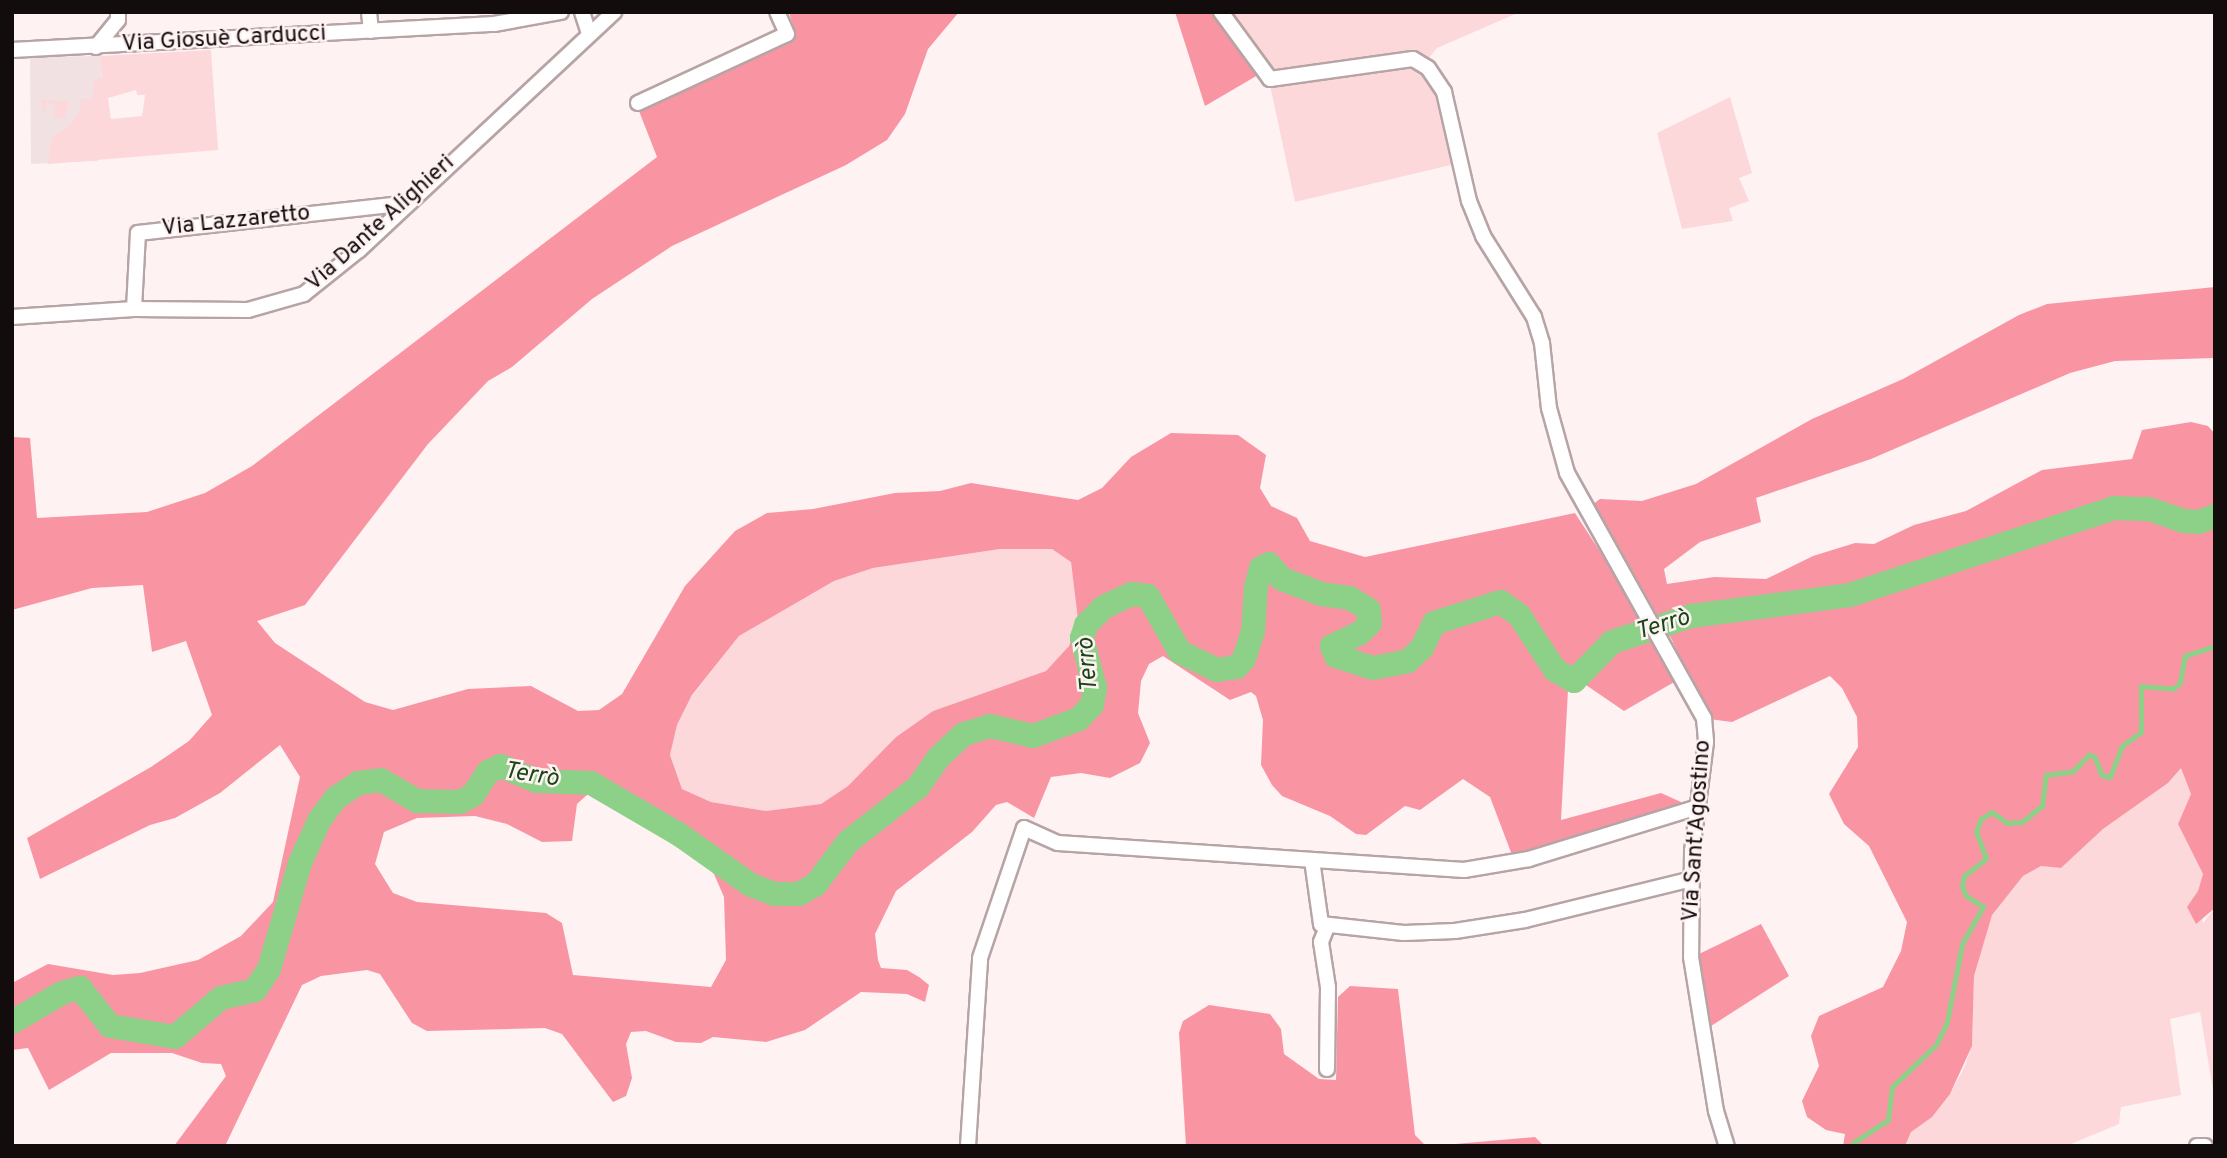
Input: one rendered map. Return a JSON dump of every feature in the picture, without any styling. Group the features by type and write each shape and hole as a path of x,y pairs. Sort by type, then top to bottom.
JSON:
{"street":[{"path":"96,47 118,20 118,12"},
{"path":"369,12 371,31"},
{"name":"Via Giosuè Carducci","path":"12,50 494,24 561,12"},
{"path":"582,12 589,34"},
{"name":"Via Dante Alighieri","path":"12,317 134,309 209,313 285,302 323,282 614,12"},
{"path":"638,103 787,34 777,12"},
{"name":"Via Sant'Agostino","path":"1221,12 1270,79 1413,59 1428,68 1444,93 1469,201 1483,236 1534,317 1542,343 1549,408 1567,473 1664,639 1704,718 1692,879 1691,957 1716,1111 1727,1146"},
{"name":"Via Lazzaretto","path":"134,309 138,233 408,203"},
{"path":"968,1146 980,958 1024,828 1058,843 1464,870 1529,859 1698,807"},
{"path":"1312,860 1318,919 1327,927 1455,931 1525,920 1692,879"},
{"path":"1327,927 1321,942 1328,987 1327,1069"},
{"path":"2197,1146 2205,1146"}],"shaded area":[{"path":"789,12 959,12 928,49 905,114 887,140 846,165 672,246 592,299 512,367 488,381 428,444 305,605 257,621 275,643 365,702 393,710 468,689 531,686 578,711 599,710 622,694 685,586 735,531 767,513 813,509 895,493 940,491 971,483 1078,500 1102,488 1131,457 1171,433 1238,435 1266,455 1260,488 1271,506 1297,518 1310,541 1365,557 1575,513 1640,613 1676,681 1624,711 1586,685 1568,690 1561,820 1661,793 1681,802 1679,820 1512,855 1490,797 1463,779 1420,810 1405,806 1366,835 1356,834 1330,816 1282,796 1272,785 1261,765 1263,720 1256,696 1251,692 1230,700 1163,656 1149,664 1141,681 1138,713 1150,743 1140,763 1110,778 1081,773 1051,777 1034,818 1007,802 996,805 972,832 896,891 875,934 878,960 881,968 907,970 929,985 925,1002 907,994 861,992 805,1030 766,1042 713,1037 701,1043 676,1042 646,1031 631,1032 626,1044 632,1078 626,1096 613,1102 562,1034 545,1028 427,1031 412,1023 380,974 367,970 321,976 302,985 225,1146 174,1146 226,1076 221,1064 202,1063 172,1053 111,1053 49,1090 28,1048 12,1050 12,983 48,964 113,975 140,973 198,960 241,936 273,902 300,777 280,745 220,793 175,818 150,825 40,879 27,838 151,767 189,741 212,715 186,641 152,652 143,585 92,588 12,610 12,437 30,438 37,518 147,512 205,493 252,466 657,157 639,111 791,38 795,33","holes":["1000,549 1052,549 1071,562 1078,620 1069,646 1046,671 933,711 896,737 848,786 821,804 766,811 711,802 682,789 670,755 677,725 692,695 739,636 834,581 873,568","589,793 696,854 714,874 724,897 726,960 711,987 573,975 562,923 546,913 417,902 393,893 375,864 384,832 417,818 475,816 507,824 542,842 572,841 577,804"]},
{"path":"1175,12 1212,12 1258,75 1205,106"},
{"path":"1230,12 1520,12 1437,48 1428,59 1412,52 1280,71 1269,67"},
{"path":"211,50 218,150 48,164 52,136 65,130 80,112 81,99 93,99 94,80 102,78 100,56","holes":["136,90 137,95 145,95 142,116 111,119 108,98"]},
{"path":"100,56 102,79 94,80 98,161 31,164 30,57"},
{"path":"1394,66 1424,72 1435,89 1455,164 1295,202 1270,85"},
{"path":"1730,97 1752,173 1739,178 1749,201 1729,208 1733,221 1682,229 1657,133"},
{"path":"41,100 69,101 65,118 54,118 55,104 46,103 44,117"},
{"path":"2215,287 2215,358 2115,361 2070,373 1871,459 1756,498 1761,522 1700,542 1664,569 1667,584 1714,577 1766,579 1813,556 1855,543 1874,544 1914,525 1966,511 2042,470 2132,459 2142,430 2191,422 2208,426 2215,434 2215,908 2196,924 2187,907 2198,891 2203,874 2178,824 2191,794 2181,768 2168,783 2103,829 2061,868 2041,866 2023,876 1992,915 1974,976 1972,1046 1950,1094 1932,1117 1911,1132 1905,1146 1843,1146 1845,1134 1826,1130 1807,1117 1802,1101 1819,1066 1811,1036 1819,1016 1883,987 1901,951 1907,922 1869,846 1844,824 1829,794 1858,747 1857,717 1842,688 1830,676 1732,722 1709,719 1672,640 1592,505 1600,499 1642,501 1696,484 1812,419 1903,379 2019,315 2047,304"},
{"path":"1000,549 1052,549 1071,561 1078,620 1069,646 1046,671 933,711 896,737 848,786 821,804 766,811 711,802 682,789 670,755 677,725 692,696 739,636 834,581 873,568"},
{"path":"2181,767 2191,794 2178,824 2203,874 2198,891 2203,923 2215,908 2215,1102 2200,1012 2170,1019 2181,1095 2121,1107 2119,1124 2066,1146 1905,1146 1911,1132 1950,1094 1964,1068 1972,1046 1974,976 1991,915 2023,876 2041,866 2061,868 2103,829 2168,783"},
{"path":"1761,924 1789,976 1711,1026 1699,954"},
{"path":"1350,986 1398,989 1415,1135 1426,1146 1186,1146 1179,1033 1183,1021 1209,1005 1270,1014 1281,1029 1284,1054 1319,1079 1336,1080 1338,997"},
{"path":"1535,1137 1544,1146 1433,1146"}],"waterway":[{"name":"Terrò","path":"12,1022 62,993 80,988 110,1026 175,1037 221,998 255,990 269,969 300,863 320,819 336,798 358,783 381,780 417,801 460,802 473,795 488,772 501,766 537,781 591,783 680,835 751,885 775,894 799,894 816,884 848,842 918,787 938,758 964,734 990,726 1033,736 1079,719 1092,705 1095,688 1082,638 1086,625 1104,607 1132,594 1148,596 1180,652 1217,670 1237,667 1244,659 1253,632 1256,587 1261,568 1269,564 1282,579 1321,594 1350,598 1369,610 1370,623 1360,633 1332,646 1336,656 1373,668 1408,661 1422,648 1434,623 1501,602 1519,615 1555,670 1574,681 1612,642 1691,616 1850,595 2114,508 2149,509 2184,521 2199,522 2215,516"},
{"path":"1853,1143 1888,1120 1892,1087 1936,1045 1947,1022 1962,944 1983,907 1966,896 1962,886 1964,876 1986,859 1976,832 1981,819 1992,812 2008,823 2022,822 2042,806 2046,775 2073,771 2089,755 2095,757 2102,775 2110,777 2122,746 2141,732 2141,686 2173,689 2180,683 2185,656 2215,646"}]}
